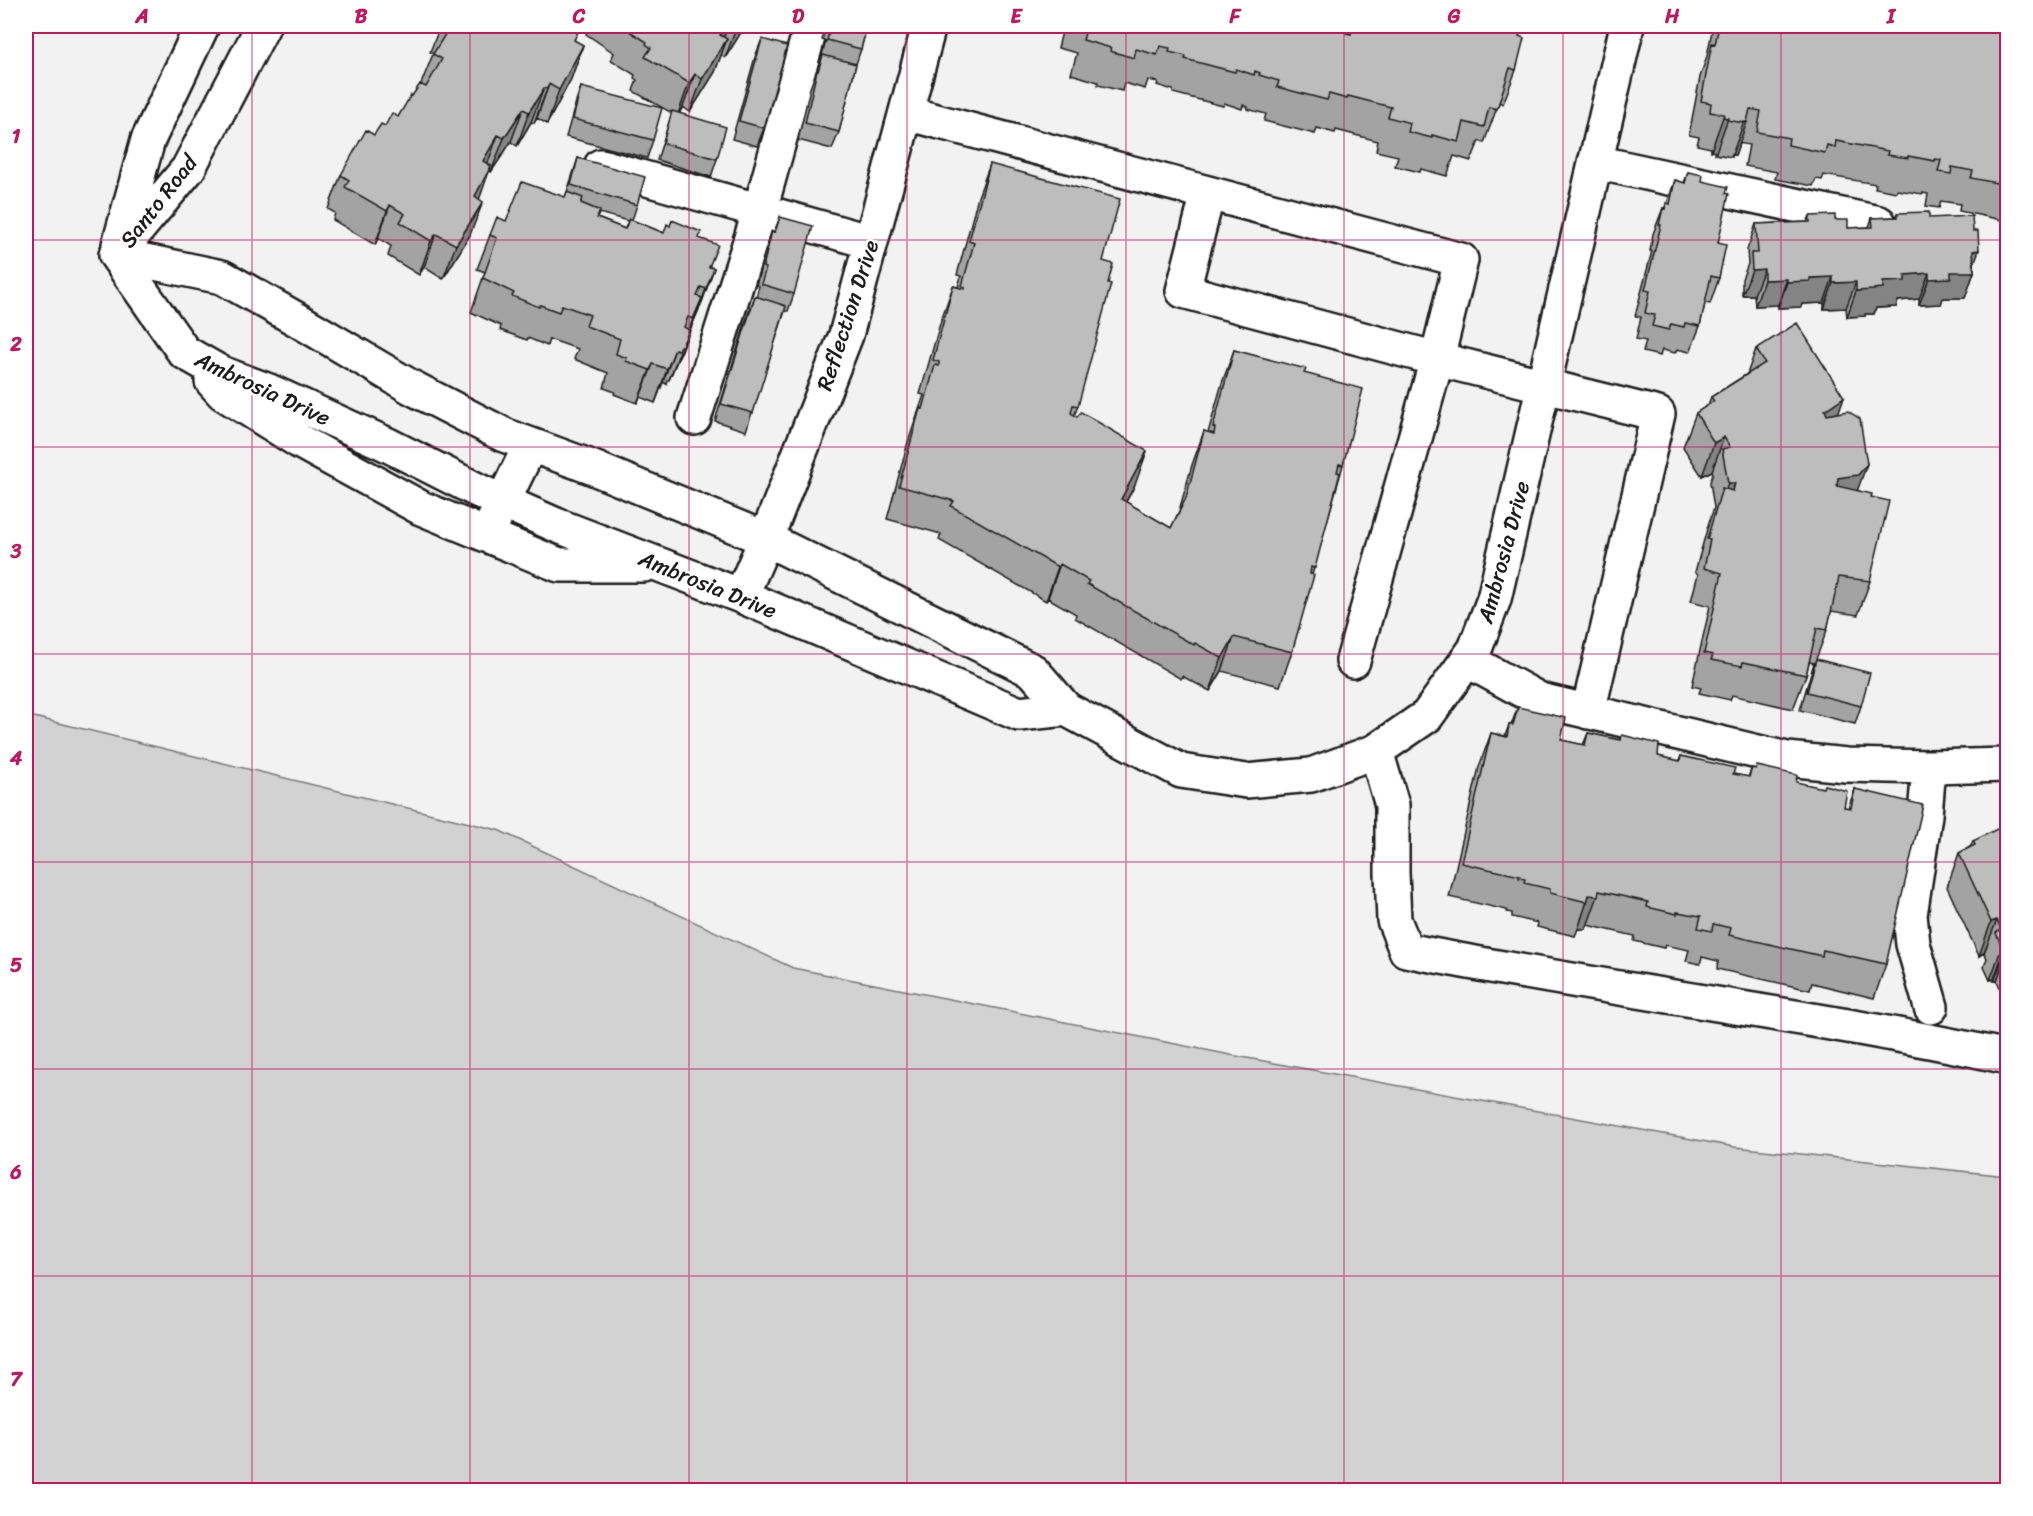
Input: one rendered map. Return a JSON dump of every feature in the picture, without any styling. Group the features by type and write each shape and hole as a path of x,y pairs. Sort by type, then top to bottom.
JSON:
{"street":[{"name":"Santo Road","path":"116,255 148,140 202,26"},
{"name":"Santo Road","path":"116,255 188,169 263,26"},
{"path":"694,418 760,210 811,26"},
{"name":"Reflection Drive","path":"741,596 766,539 846,334 929,26"},
{"name":"Ambrosia Drive","path":"116,255 222,277 411,387 504,435 591,467 766,539 1033,671 1066,709 1181,771 1246,781 1311,776 1376,751 1428,716 1475,649 1494,599 1627,26"},
{"path":"906,113 1461,260 1437,359 1353,661"},
{"path":"582,160 871,242"},
{"path":"1595,162 1879,223"},
{"path":"1208,193 1183,291 1437,359 1658,414 1588,712"},
{"name":"Ambrosia Drive","path":"116,255 184,352 221,373 386,444 479,491 556,525 741,596 1019,714 1066,709"},
{"path":"184,352 223,393 299,441 421,508 559,565 595,567 663,565"},
{"path":"487,536 530,446"},
{"path":"1467,660 1540,700 1787,759 1846,765 1929,767 2007,765"},
{"path":"1376,751 1392,805 1394,920 1406,950 1604,986 1810,1019 2007,1057"},
{"path":"1929,767 1925,815 1910,915 1913,944 1931,1007"}],"shaded area":[{"path":"26,715 498,830 793,968 1236,1056 1735,1147 2007,1176 2007,1490 26,1490"}],"building":[{"path":"450,26 567,26 578,32 574,40 583,45 559,90 549,84 529,112 523,109 504,138 498,135 483,161 491,166 475,196 483,202 456,245 436,234 431,241 400,222 405,214 390,205 387,211 345,187 349,180 341,175 366,130 374,135 381,124 385,126 392,113 398,117 420,84 426,87 442,59 433,54"},
{"path":"624,26 726,26 720,35 727,39 702,79 695,74 689,83 645,57 651,48 646,44 647,42"},
{"path":"831,26 867,26 861,49 827,40"},
{"path":"1087,26 1342,26 1341,28 1348,29 1346,33 1351,34 1353,26 1521,26 1519,36 1524,38 1516,70 1510,68 1497,109 1489,107 1484,127 1464,122 1459,142 1408,132 1410,123 1388,117 1391,107 1348,96 1347,99 1329,94 1327,100 1277,87 1279,81 1259,75 1260,73 1255,71 1254,75 1236,69 1235,72 1185,59 1186,56 1169,52 1170,48 1160,46 1157,55 1136,49 1134,58 1110,51 1111,48 1083,40"},
{"path":"1719,26 2007,26 2007,185 1971,178 1973,171 1952,167 1951,174 1938,172 1941,160 1887,155 1888,151 1836,141 1835,147 1827,145 1825,153 1788,145 1789,138 1757,132 1761,111 1750,109 1747,122 1744,123 1727,120 1728,118 1723,117 1724,114 1710,112 1711,103 1701,101 1712,43 1715,44"},
{"path":"762,39 787,46 764,128 739,121"},
{"path":"823,55 856,64 839,132 805,123 817,70"},
{"path":"581,87 662,108 653,140 573,119"},
{"path":"672,111 726,127 717,159 663,143"},
{"path":"578,158 645,177 637,205 571,185"},
{"path":"990,164 1120,199 1103,261 1113,264 1108,283 1111,284 1078,406 1073,405 1071,413 1077,417 1081,412 1147,451 1121,499 1171,528 1186,498 1204,431 1214,434 1215,428 1213,427 1234,350 1306,369 1304,373 1363,389 1343,465 1339,464 1337,472 1340,473 1315,568 1311,567 1310,574 1314,575 1292,652 1234,637 1222,658 1195,643 1194,645 1087,584 1089,581 1060,564 1058,567 951,506 954,501 899,486 920,408 923,409 935,365 939,366 939,362 933,360 953,286 965,289 962,286 974,243 969,241"},
{"path":"1688,172 1703,175 1702,181 1728,187 1726,193 1729,194 1718,243 1726,245 1719,278 1711,276 1700,326 1685,323 1684,327 1671,324 1669,330 1652,326 1655,315 1645,313 1650,291 1645,290 1663,208 1665,209 1666,203 1670,204 1675,180 1685,183"},
{"path":"522,182 565,197 567,192 583,198 581,203 600,211 597,218 625,229 629,219 664,233 667,224 670,226 672,220 701,232 699,238 718,245 709,267 714,268 706,289 701,287 697,296 702,298 693,319 688,317 684,327 689,330 682,346 678,350 675,349 667,369 653,364 650,370 626,361 627,358 616,354 620,339 586,326 590,315 562,305 559,312 540,305 539,307 512,296 514,293 483,278 497,238 490,235 497,217 506,221"},
{"path":"1929,212 1929,218 1972,216 1973,231 1978,231 1979,250 1973,251 1974,272 1951,272 1951,278 1929,279 1929,273 1905,275 1905,281 1883,282 1883,288 1856,291 1856,282 1833,283 1833,277 1787,282 1787,279 1764,280 1764,269 1752,270 1751,253 1758,253 1756,224 1810,222 1810,216 1835,215 1835,220 1848,220 1848,228 1873,227 1872,218 1898,217 1898,213"},
{"path":"780,217 813,226 794,294 761,284 772,231 775,232"},
{"path":"755,296 786,306 753,413 721,404"},
{"path":"1797,323 1844,397 1825,410 1827,415 1848,411 1860,419 1867,464 1858,475 1838,478 1837,486 1872,494 1871,497 1889,501 1870,581 1839,577 1827,630 1817,628 1806,675 1743,662 1742,666 1711,660 1713,655 1704,653 1722,573 1704,568 1710,540 1707,539 1722,488 1733,491 1735,483 1728,483 1722,449 1730,447 1724,437 1714,443 1696,413 1714,401 1711,397 1765,363 1756,349"},
{"path":"1816,659 1870,673 1861,706 1807,692"},
{"path":"1518,707 1566,718 1561,740 1585,745 1588,733 1621,740 1622,735 1659,744 1658,756 1680,761 1681,756 1735,768 1733,774 1749,777 1752,768 1756,769 1757,766 1797,775 1796,782 1823,788 1824,785 1847,791 1844,807 1851,808 1855,789 1923,805 1886,964 1823,950 1822,956 1729,935 1731,928 1713,924 1712,931 1698,928 1701,916 1677,912 1677,914 1647,907 1648,902 1599,891 1598,896 1589,895 1587,902 1550,893 1550,889 1524,883 1525,879 1519,878 1520,876 1461,863 1491,733 1507,737 1509,725 1513,725"},
{"path":"2001,827 2004,833 2007,831 2007,948 2006,945 2002,947 1996,933 2001,929 1997,920 1991,922 1959,853 1975,845 1973,841"}]}
